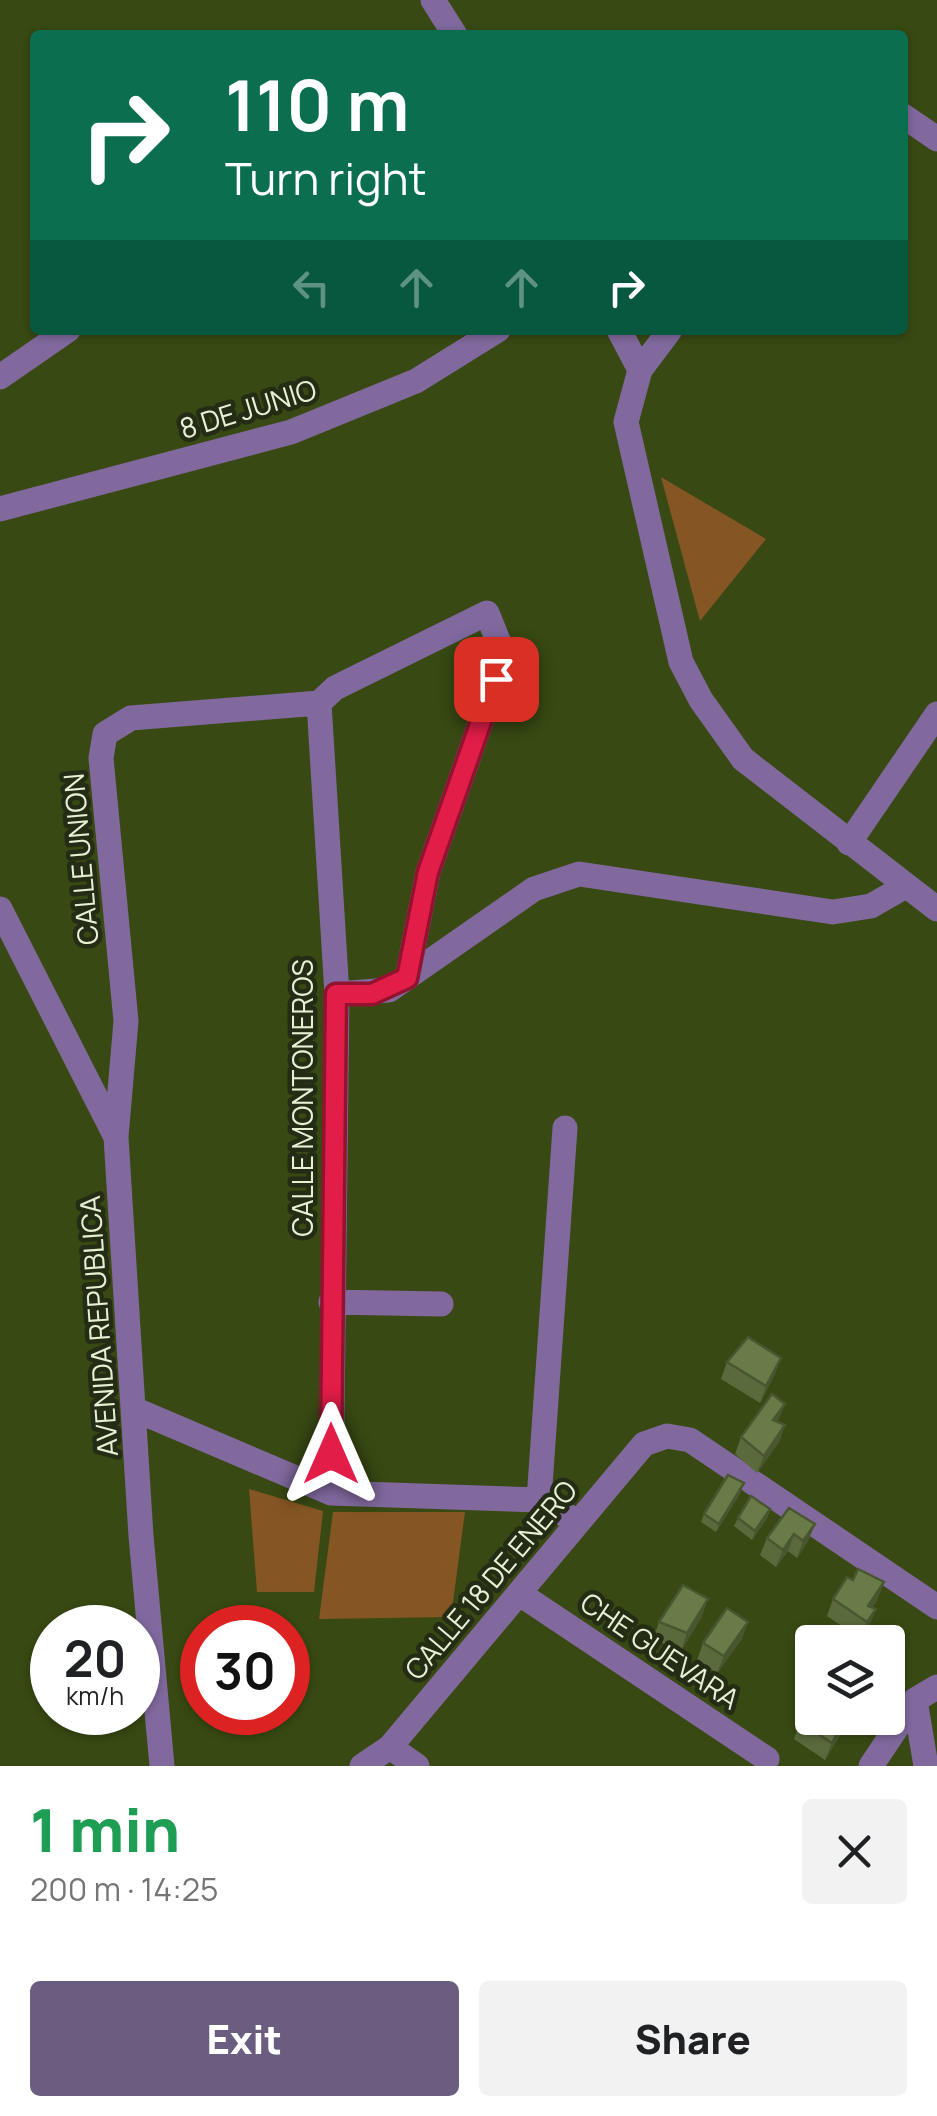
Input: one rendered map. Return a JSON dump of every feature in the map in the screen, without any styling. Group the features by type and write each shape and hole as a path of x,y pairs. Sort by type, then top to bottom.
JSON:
{"street":[{"path":"433,0 452,30"},
{"path":"908,119 937,139"},
{"path":"0,377 61,335"},
{"name":"8 DE JUNIO","path":"0,509 292,432 416,381 490,335"},
{"path":"622,335 640,370"},
{"path":"666,335 640,370 626,422 681,662 701,700 744,759 937,909"},
{"path":"320,703 334,688 487,613 501,648 496,679 428,872 407,978"},
{"name":"CALLE MONTONEROS","path":"320,703 336,994 331,1492"},
{"name":"CALLE UNION","path":"116,1138 126,1022 102,758 105,734 131,718 320,703"},
{"path":"849,843 937,714"},
{"path":"336,994 372,994 407,978 534,889 579,874 834,912 870,906 904,887"},
{"name":"AVENIDA REPUBLICA","path":"0,908 116,1138 143,1554 162,1766"},
{"path":"539,1500 564,1128"},
{"path":"331,1302 441,1304"},
{"path":"136,1410 331,1492 539,1500 578,1522"},
{"name":"CALLE 18 DE ENERO","path":"362,1766 390,1747 644,1444 667,1436 690,1440 937,1607"},
{"name":"CHE GUEVARA","path":"520,1594 767,1758"},
{"path":"871,1766 926,1694"},
{"path":"926,1694 926,1766"},
{"path":"390,1747 417,1766"}],"shaded area":[{"path":"661,477 766,539 700,621"},
{"path":"249,1489 323,1511 314,1592 257,1592"},
{"path":"333,1512 465,1512 451,1617 319,1619"}],"building":[{"path":"748,1337 781,1358 766,1386 727,1362"},
{"path":"772,1394 785,1404 773,1420 785,1425 764,1456 741,1437"},
{"path":"728,1475 744,1483 719,1524 704,1514"},
{"path":"751,1496 770,1509 755,1531 738,1518"},
{"path":"789,1508 815,1524 803,1541 794,1534 783,1550 767,1538"},
{"path":"858,1569 884,1582 868,1606 876,1609 867,1622 833,1599 847,1577 853,1580"},
{"path":"683,1585 708,1599 687,1633 659,1622"},
{"path":"727,1608 748,1622 724,1656 703,1643"},
{"path":"820,1735 836,1735 832,1743"}],"route":[{"path":"331,1454 336,994 372,994 389,990 407,978 428,872 496,679"}]}
